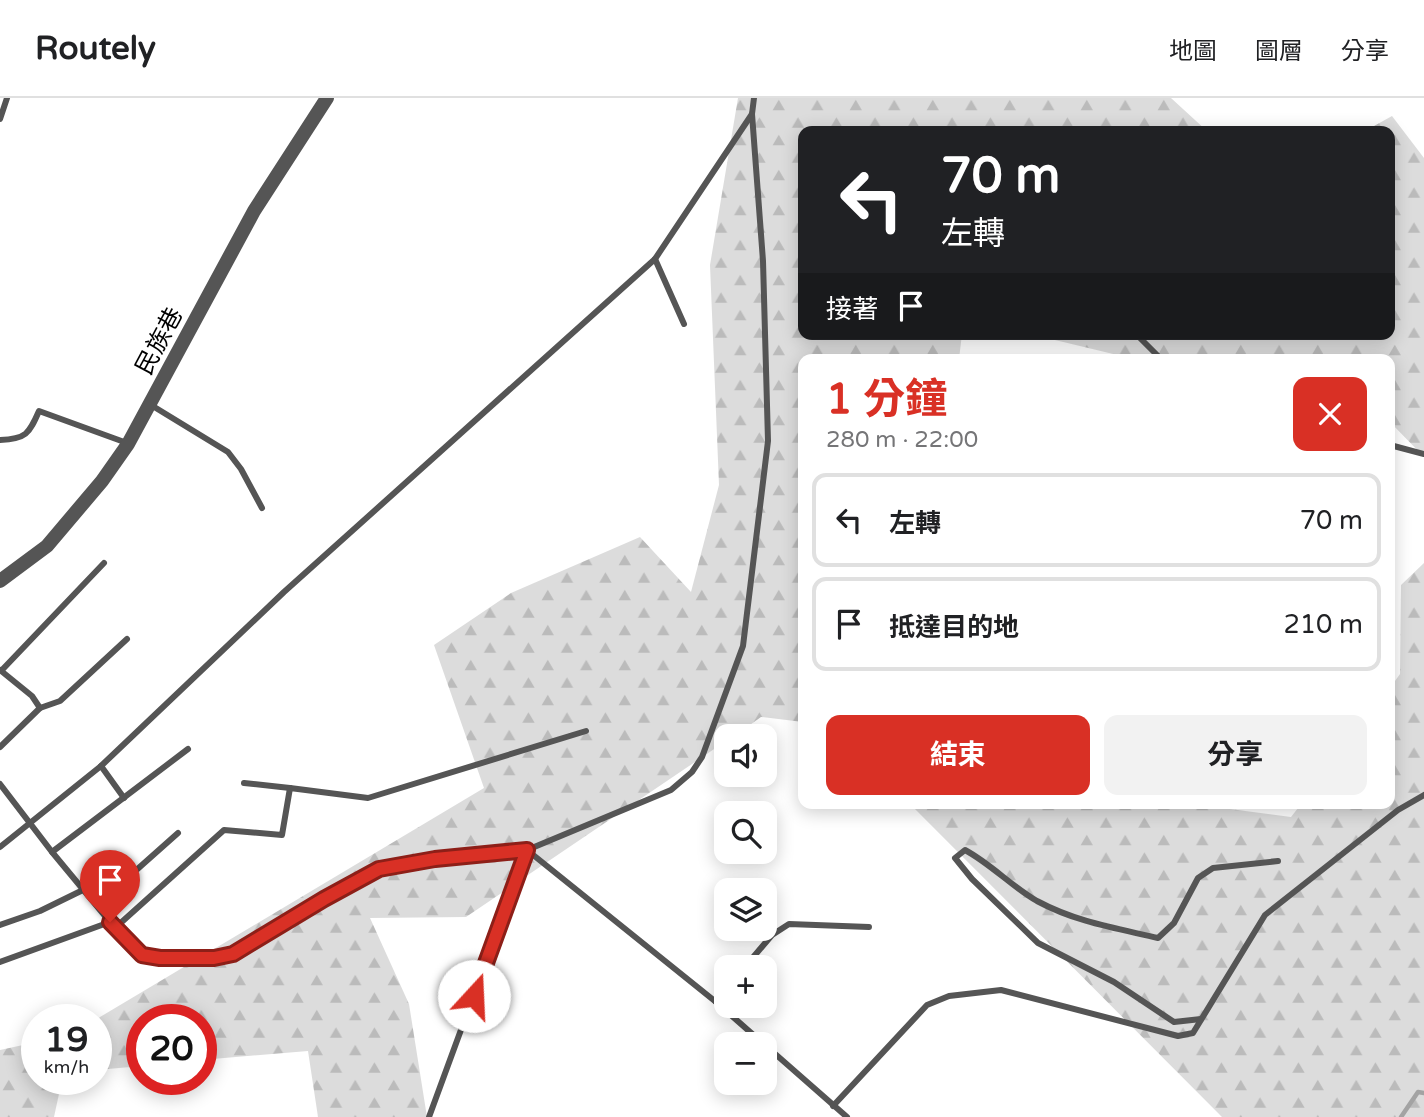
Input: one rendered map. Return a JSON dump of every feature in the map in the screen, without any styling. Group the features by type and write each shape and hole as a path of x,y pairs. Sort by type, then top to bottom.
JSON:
{"street":[{"name":"民族巷","path":"0,581 47,546 102,481 128,444 254,211 327,98"}],"lane":[{"path":"0,119 7,98"},
{"path":"0,784 110,922 142,955 160,958 214,958 233,954 379,869 435,859 527,850 671,790 692,772 702,757 743,646 768,441 763,248 752,114 754,98"},
{"path":"0,847 101,766 284,592 655,258 752,114"},
{"path":"655,258 684,324"},
{"path":"1142,340 1156,354"},
{"path":"151,405 228,452 241,469 262,508"},
{"path":"0,440 24,436 31,430 39,411 128,444"},
{"path":"1395,446 1424,454"},
{"path":"40,708 32,696 1,670 104,563"},
{"path":"0,747 40,708 60,701 127,639"},
{"path":"244,783 368,798 586,731"},
{"path":"52,852 188,749"},
{"path":"101,766 124,798"},
{"path":"115,928 223,830 282,835 290,788"},
{"path":"833,1105 927,1005 949,996 1001,989 1178,1036 1193,1033 1265,915 1398,810 1424,795"},
{"path":"97,905 178,834"},
{"path":"527,850 714,1000"},
{"path":"429,1117 527,850"},
{"path":"1201,1018 1174,1022 1114,982 1038,943 972,879 955,858 965,850 1035,899 1076,919 1158,938 1174,923 1198,878 1213,868 1278,861"},
{"path":"0,925 40,911 85,889"},
{"path":"0,962 110,922"},
{"path":"755,955 772,935 789,924 869,927"},
{"path":"734,1018 847,1117"}],"green space":[{"path":"738,98 1171,98 1202,126 798,126 798,340 961,340 960,354 798,354 798,721 761,717 751,724 714,724 714,749 466,917 370,918 409,1004 427,1117 318,1117 308,1051 217,1059 217,1004 126,1004 126,1067 112,1069 112,1010 484,788 434,645 511,593 640,537 691,592 719,485 710,265"},
{"path":"1392,116 1424,158 1424,457 1395,427 1395,354 1113,354 1055,340 1395,340 1395,126 1374,126"},
{"path":"1424,563 1424,1117 1222,1117 915,809 1230,809 1291,817 1297,809 1395,809 1395,681 1400,674 1401,585"},
{"path":"21,1045 21,1095 59,1095 54,1117 0,1117 0,1050"}],"waterway":[{"path":"1401,1117 1418,1092 1424,1093"}],"route":[{"path":"110,922 142,955 160,958 214,958 233,954 379,869 435,859 527,850 474,996"}]}
